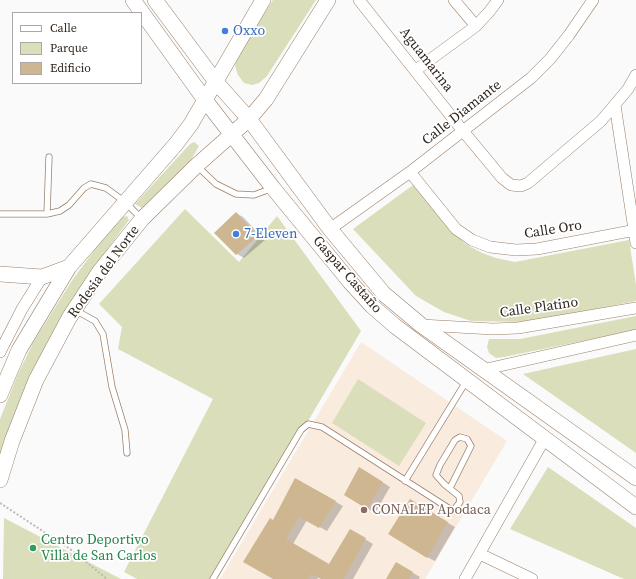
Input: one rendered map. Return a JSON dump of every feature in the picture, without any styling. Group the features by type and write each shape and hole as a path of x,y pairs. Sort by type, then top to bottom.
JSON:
{"main road":[{"name":"Gaspar Castaño","path":"133,0 142,12"},
{"name":"Gaspar Castaño","path":"155,0 216,82 249,120 330,229 384,294 421,325 482,370 636,478"},
{"name":"Rodesia del Norte","path":"0,395 19,350 69,267 176,144 216,82 263,0"},
{"name":"Rodesia del Norte","path":"0,480 12,441 36,380 74,309 100,271 142,219 196,166 249,120 266,99 328,0"},
{"name":"Gaspar Castaño","path":"142,12 205,100 273,188 350,282 372,306 395,326 636,507"},
{"path":"0,274 42,277 69,267"}],"street":[{"name":"Aguamarina","path":"359,0 463,131 502,178 511,185 521,186 528,183 600,121 615,105"},
{"path":"454,0 476,26"},
{"path":"416,70 476,26 498,0"},
{"name":"Calle Diamante","path":"330,229 410,172 531,78 545,64 569,35 593,0"},
{"path":"636,75 615,105 636,243"},
{"name":"Calle Oro","path":"410,172 456,229 472,240 490,247 516,250 537,249 635,231"},
{"path":"0,352 22,309 42,277"},
{"name":"Calle Platino","path":"421,325 485,329 518,328 636,308"},
{"path":"482,370 636,335"},
{"path":"465,579 545,438"},
{"path":"480,554 532,579"}],"lane":[{"path":"47,214 48,157"},
{"path":"196,166 216,184 236,194 254,195 273,188"},
{"path":"0,214 47,214 60,211 84,188 91,184 106,188 125,202 142,219"},
{"path":"74,309 95,320 103,334 112,387 125,430 126,453"},
{"path":"405,481 467,380"},
{"path":"213,579 301,430 308,424 322,427 453,510 460,502 459,496 436,476 440,464 455,440 460,437 467,440 471,446 450,488"}],"path":[{"path":"0,503 70,549 107,579"}],"shaded area":[{"name":"CONALEP Apodaca","path":"361,342 507,441 425,579 220,579"}],"green space":[{"path":"273,0 316,0 267,76 259,83 252,85 244,83 238,75 235,66 238,54"},
{"path":"194,142 199,146 191,160 142,208 135,204 190,144"},
{"path":"413,185 464,243 482,253 496,258 515,262 629,240 636,285 636,301 529,322 471,321 444,312 416,296 353,229"},
{"path":"185,209 239,262 277,216 361,331 215,579 137,579 124,572 213,399 118,349 122,327 99,304"},
{"path":"127,216 129,220 109,247 0,462 0,419 18,374 34,341 73,279 99,244 123,217"},
{"path":"636,316 636,330 496,358 489,353 487,347 489,339 520,339"},
{"path":"636,349 636,453 523,374"},
{"path":"358,379 426,423 399,466 332,423"},
{"path":"548,467 636,528 636,579 624,579 510,529"},
{"name":"Centro Deportivo Villa de San Carlos","path":"4,518 121,579 3,579"}],"building":[{"name":"7-Eleven","path":"236,212 258,236 236,255 214,233"},
{"path":"359,467 383,482 367,509 344,495"},
{"path":"295,478 336,501 319,528 299,517 286,539 329,564 350,529 366,538 344,579 321,579 311,574 308,579 273,579 243,562 270,518 273,520"},
{"path":"410,499 448,522 427,558 388,534"},
{"path":"396,562 413,572 409,579 386,579"}],"place":[{"name":"Oxxo","path":"225,31"},
{"name":"7-Eleven","path":"236,234"},
{"name":"CONALEP Apodaca","path":"364,510"},
{"name":"Centro Deportivo Villa de San Carlos","path":"33,548"}]}
